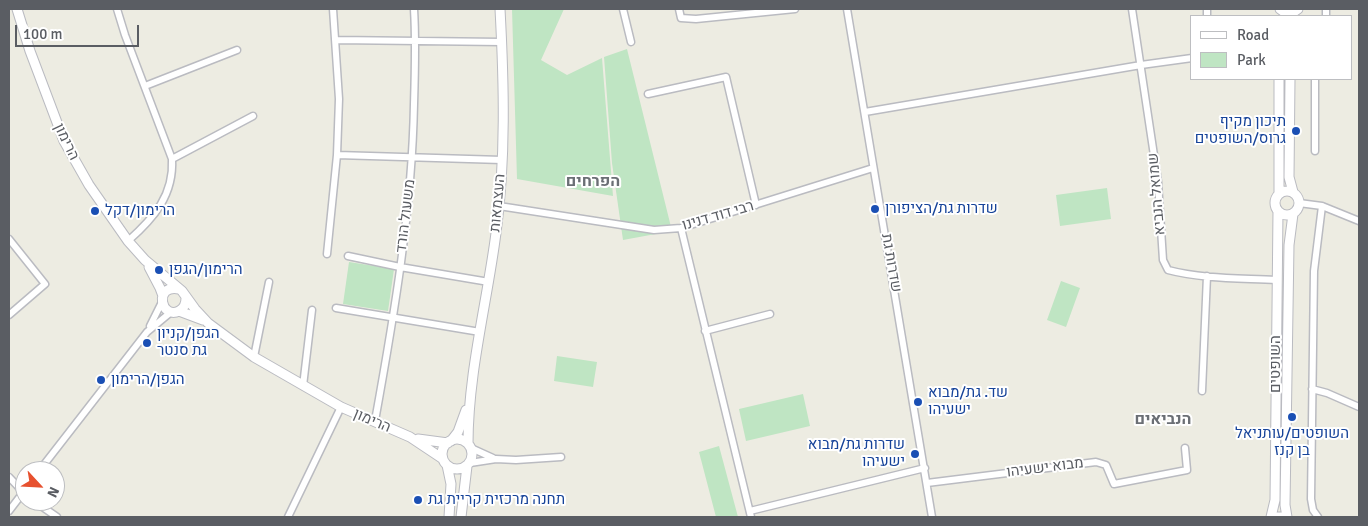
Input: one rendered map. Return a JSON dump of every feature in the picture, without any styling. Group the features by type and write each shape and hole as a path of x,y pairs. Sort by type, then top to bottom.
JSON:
{"street":[{"name":"הרימון","path":"17,9 30,51 64,141 89,186 128,241 145,260 179,288"},
{"path":"117,9 172,159 172,174 168,190 149,220 128,241"},
{"path":"327,254 339,99 333,9"},
{"name":"משעול הורד","path":"375,422 394,318 413,157 416,41 414,9"},
{"name":"העצמאות","path":"469,446 470,396 489,282 499,206 503,129 500,9"},
{"path":"623,9 631,42"},
{"path":"679,9 681,18 696,19 766,10 795,9"},
{"name":"שדרות גת","path":"847,9 932,517"},
{"name":"שמואל הנביא","path":"1132,9 1158,182 1163,260 1168,270 1207,276 1276,280"},
{"path":"1280,9 1287,13 1295,12"},
{"path":"336,40 502,42"},
{"path":"145,86 237,50"},
{"path":"865,112 1190,58"},
{"path":"648,94 726,78 756,205"},
{"path":"1279,80 1279,194 1275,202 1278,211 1283,215 1292,214 1297,210 1299,203 1298,197 1293,192 1289,177 1290,80"},
{"path":"1314,151 1316,80"},
{"path":"172,159 253,116"},
{"path":"336,155 502,160"},
{"name":"רבי דוד דנינו","path":"499,206 654,230 680,228 873,168"},
{"path":"1279,194 1284,191 1293,192"},
{"path":"1299,203 1322,206 1359,221"},
{"path":"1318,517 1313,510 1311,499 1312,389 1314,271 1322,206"},
{"name":"השופטים","path":"1271,517 1275,500 1278,211"},
{"name":"השופטים","path":"1285,517 1289,245 1292,214"},
{"path":"680,228 750,514 925,468"},
{"path":"9,239 45,284 9,315"},
{"path":"348,256 489,282"},
{"name":"הרימון","path":"145,260 160,288 162,299"},
{"path":"1202,391 1207,276"},
{"path":"254,357 268,282"},
{"path":"48,461 147,332 162,299 169,289 179,288 184,292 186,298 185,306 175,311 147,332"},
{"name":"הרימון","path":"186,298 208,323 254,357 341,407 410,437 433,442 450,442"},
{"path":"162,299 166,309 175,311"},
{"path":"336,308 480,332"},
{"path":"303,386 312,310"},
{"name":"הרימון","path":"175,311 208,323"},
{"path":"705,331 770,314"},
{"path":"1312,389 1327,393 1359,407"},
{"name":"העצמאות","path":"450,442 460,426 470,396"},
{"path":"288,517 341,407"},
{"name":"הרימון","path":"410,437 445,462"},
{"path":"449,517 451,484 443,450 450,442 460,440 496,459"},
{"path":"461,517 468,464 472,456 469,446"},
{"name":"מבוא ישעיהו","path":"927,483 1096,462 1106,465 1114,484 1187,470 1185,448"},
{"path":"445,462 455,469 464,468 468,464 496,459 516,460 561,457"},
{"path":"1271,517 1285,517"}],"green space":[{"path":"512,9 564,9 541,60 567,75 602,58 613,196 517,179"},
{"path":"627,49 672,231 623,240 612,163 604,57"},
{"path":"1107,188 1111,219 1060,226 1056,195"},
{"path":"349,262 394,269 388,311 343,304"},
{"path":"1061,281 1080,288 1066,327 1047,320"},
{"path":"557,356 597,362 593,387 554,381"},
{"path":"803,394 810,426 746,441 739,409"},
{"path":"719,446 738,517 716,517 699,452"}],"place":[{"name":"תיכון מקיף גרוס/השופטים","path":"1296,131"},
{"name":"שדרות גת/הציפורן","path":"875,209"},
{"name":"הרימון/דקל","path":"95,211"},
{"name":"הרימון/הגפן","path":"159,270"},
{"name":"הגפן/קניון גת סנטר","path":"147,343"},
{"name":"הגפן/הרימון","path":"101,380"},
{"name":"שד. גת/מבוא ישעיהו","path":"918,402"},
{"name":"השופטים/עותניאל בן קנז","path":"1292,417"},
{"name":"שדרות גת/מבוא ישעיהו","path":"915,454"},
{"name":"תחנה מרכזית קריית גת","path":"418,500"}],"district":[{"name":"הפרחים","path":"593,182"},
{"name":"הנביאים","path":"1163,420"}]}
